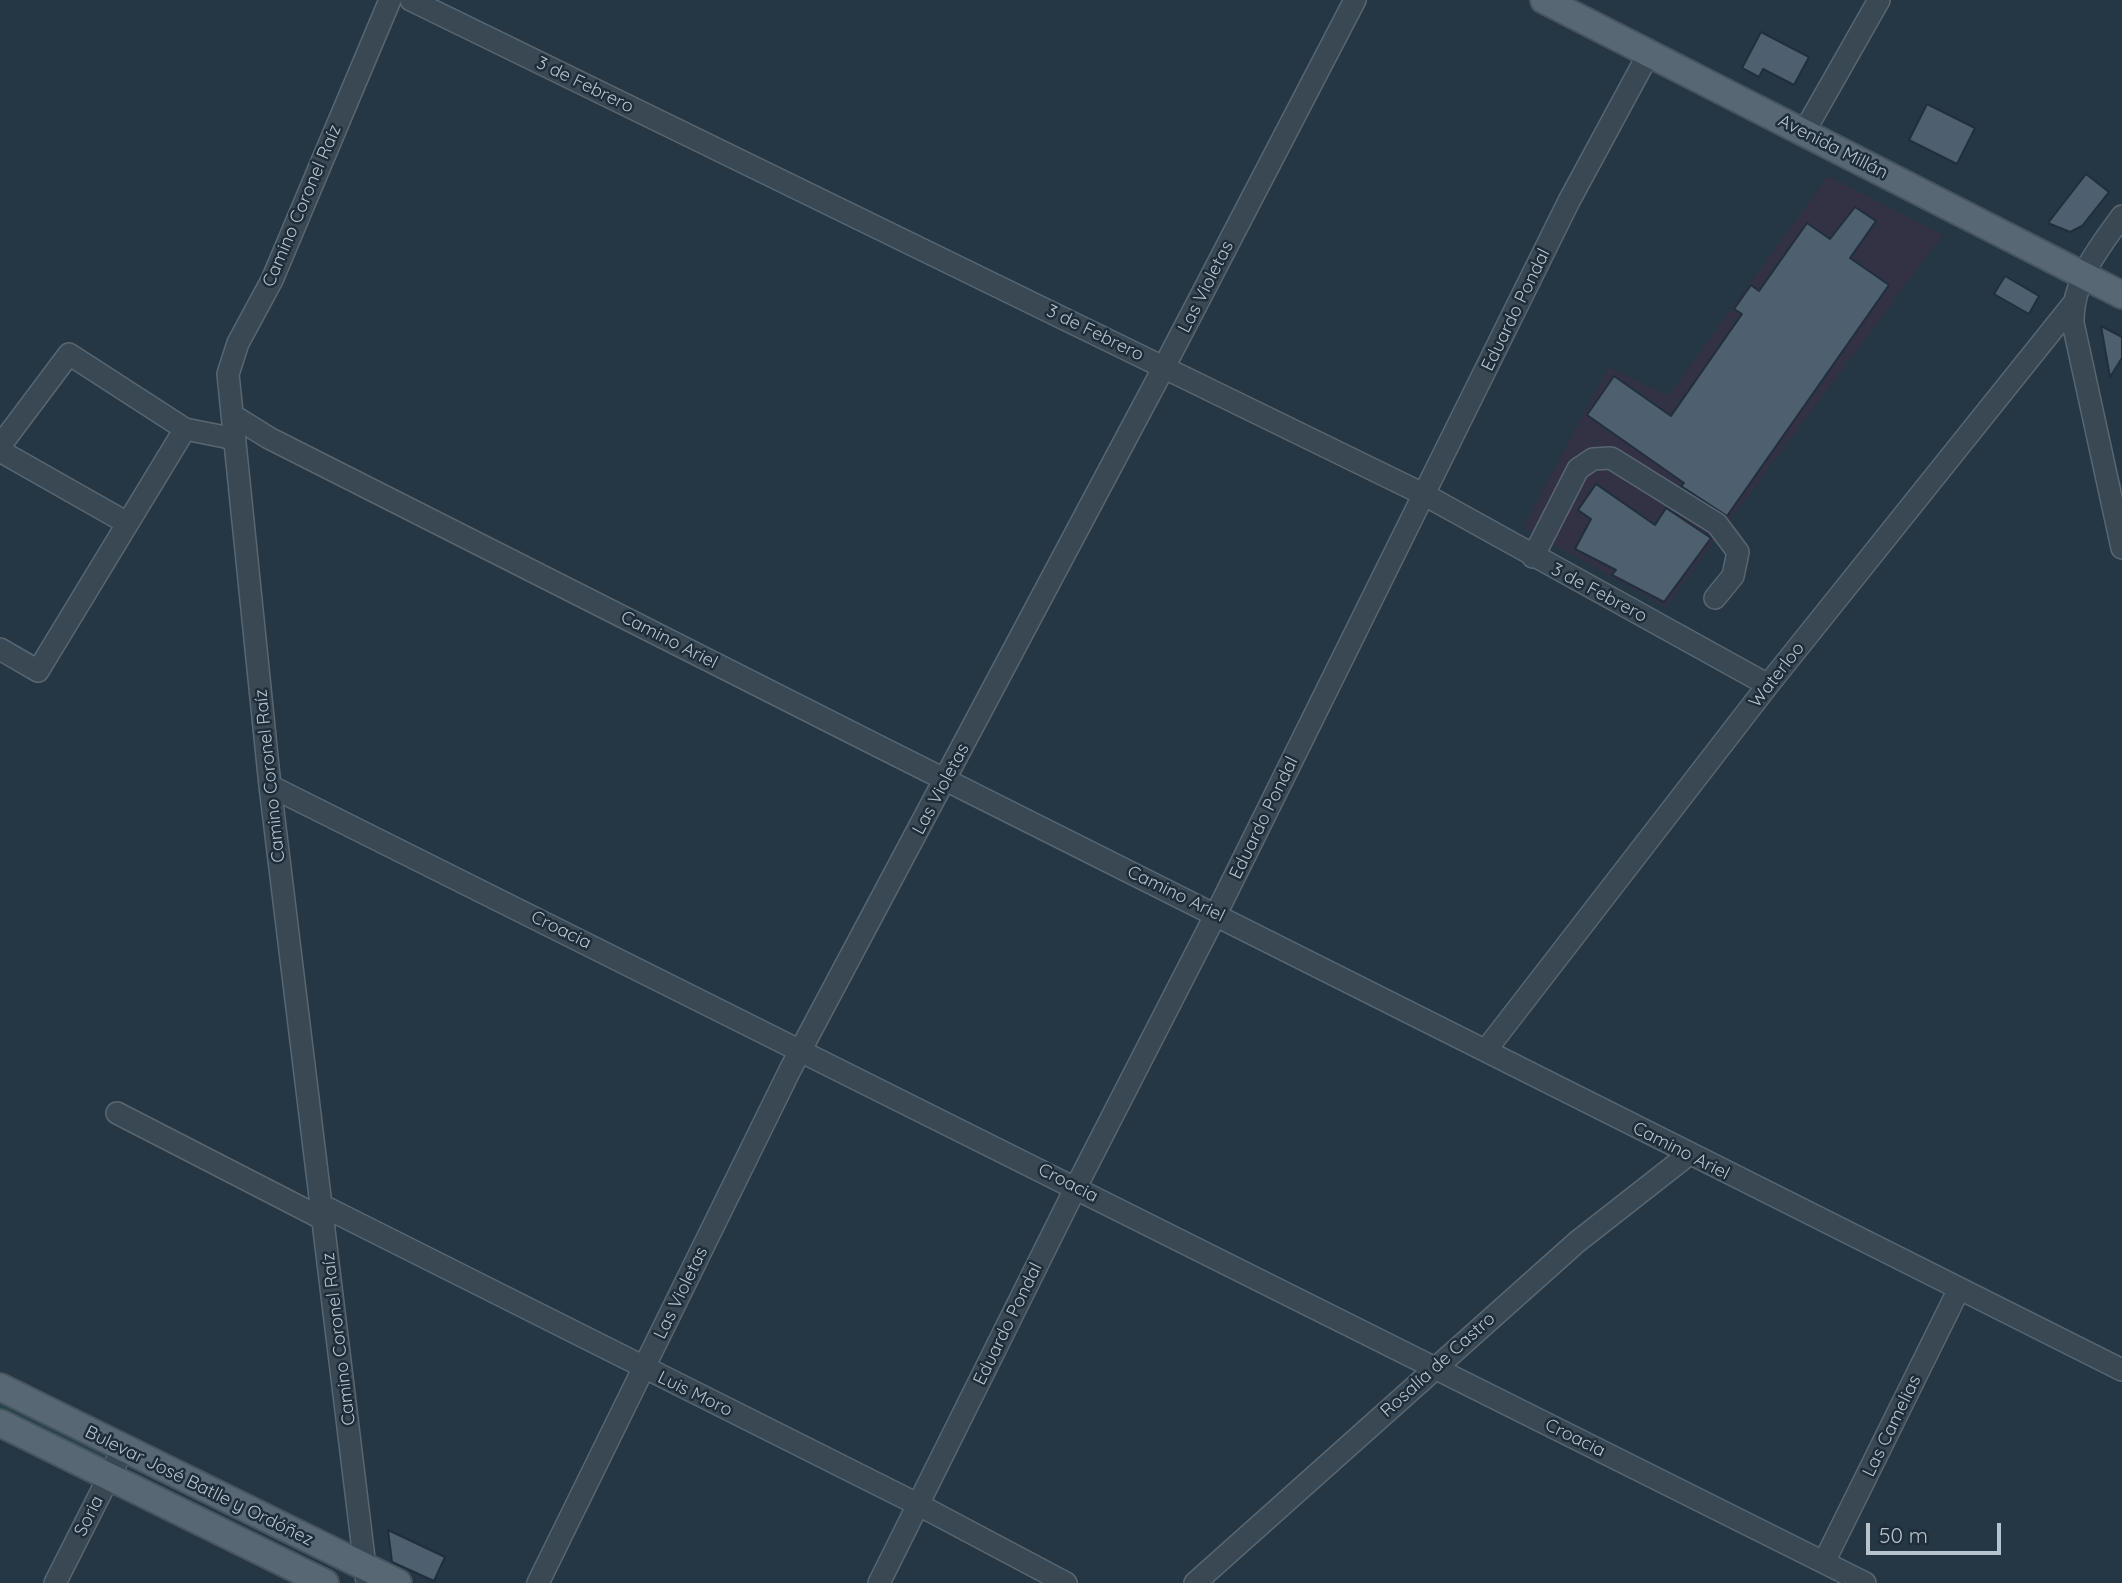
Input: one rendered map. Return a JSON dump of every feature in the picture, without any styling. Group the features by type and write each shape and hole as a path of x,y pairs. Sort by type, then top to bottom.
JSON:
{"main road":[{"name":"Avenida Millán","path":"1544,0 2122,295"},
{"name":"Bulevar José Batlle y Ordóñez","path":"0,1387 367,1575 398,1583"},
{"name":"Bulevar José Batlle y Ordóñez","path":"0,1423 261,1554 325,1583"},
{"path":"261,1554 290,1583"}],"street":[{"name":"Camino Coronel Raíz","path":"367,1575 270,786 228,374 238,343 272,280 390,0"},
{"name":"3 de Febrero","path":"411,0 1425,495 1769,685"},
{"name":"Las Violetas","path":"538,1583 802,1049 1164,367 1355,0"},
{"path":"1804,132 1879,0"},
{"name":"Eduardo Pondal","path":"879,1583 1076,1187 1216,914 1569,201 1649,53"},
{"path":"2122,216 2083,274 2073,304 2073,323 2122,548"},
{"name":"Waterloo","path":"1486,1050 1769,685 2073,304"},
{"path":"0,446 69,354 185,429 235,439"},
{"name":"Camino Ariel","path":"232,415 269,438 945,780 1486,1050 1688,1155 2122,1370"},
{"path":"0,649 38,671 185,429"},
{"path":"0,451 128,523"},
{"path":"1533,557 1578,469 1593,459 1611,458 1717,524 1738,552 1733,576 1715,598"},
{"name":"Croacia","path":"270,786 802,1049 1866,1583"},
{"name":"Luis Moro","path":"117,1113 644,1368 919,1505 1066,1583"},
{"name":"Rosalía de Castro","path":"1195,1583 1577,1242 1688,1155"},
{"name":"Las Camelias","path":"1824,1562 1959,1289"},
{"name":"Soria","path":"55,1583 122,1449"}],"shaded area":[{"path":"1828,176 1943,235 1665,607 1523,527 1609,367 1668,396"}],"green space":[{"path":"0,1402 106,1456 105,1463 0,1410"},
{"path":"132,1471 340,1577 209,1518 130,1474"}],"building":[{"path":"1761,32 1809,57 1794,85 1763,69 1759,77 1742,68"},
{"path":"1927,104 1975,128 1957,164 1909,140"},
{"path":"2086,174 2109,192 2082,226 2070,232 2048,223"},
{"path":"1855,207 1876,221 1850,258 1889,285 1727,516 1681,486 1684,483 1587,415 1614,376 1671,416 1742,314 1734,309 1751,285 1759,291 1807,223 1830,239"},
{"path":"2005,276 2039,296 2029,314 1994,294"},
{"path":"2101,326 2122,337 2122,358 2110,377"},
{"path":"1596,484 1655,525 1666,508 1711,538 1664,602 1612,575 1616,570 1575,549 1591,519 1578,510"},
{"path":"388,1530 445,1557 434,1581 392,1562"}]}
